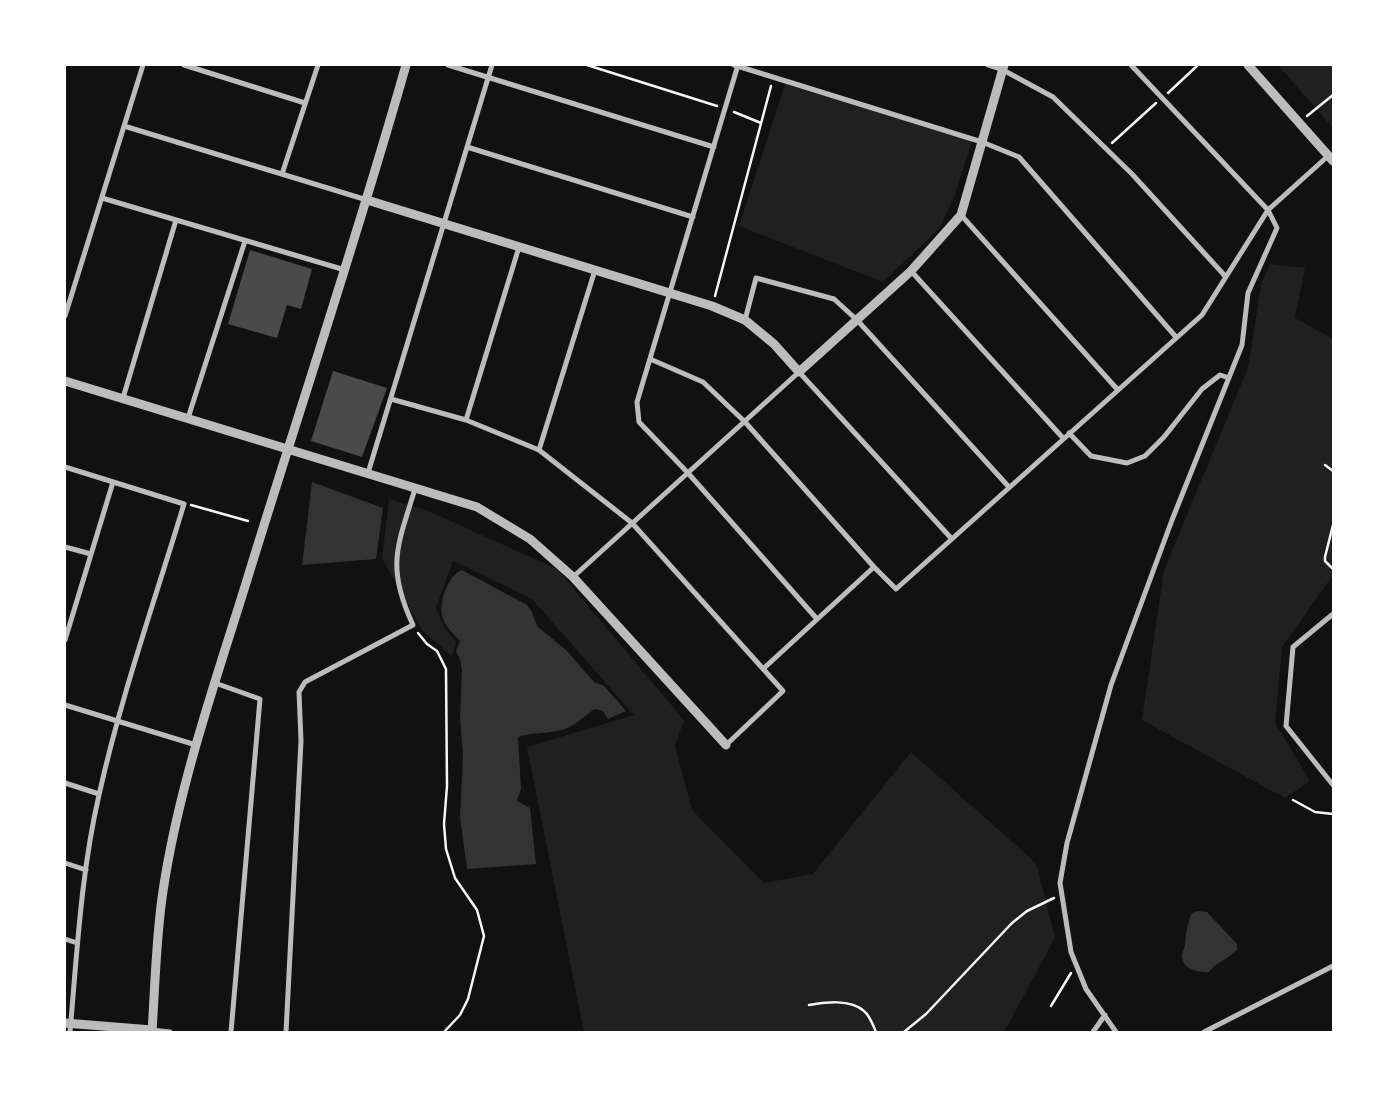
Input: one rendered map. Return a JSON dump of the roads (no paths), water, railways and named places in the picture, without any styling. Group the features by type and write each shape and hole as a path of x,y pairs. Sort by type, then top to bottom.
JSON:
{"street":[{"path":"65,316 67,300 102,198 143,65"},
{"path":"184,65 305,103"},
{"path":"282,174 318,65"},
{"path":"152,1031 163,893 181,800 215,683 368,200 406,65"},
{"path":"448,65 714,147"},
{"path":"368,473 492,65"},
{"path":"817,619 688,473 639,422 637,402 737,65 773,78 982,142 1019,157 1176,337"},
{"path":"988,65 1004,67 1053,97 1132,174 1226,277"},
{"path":"1116,1032 1086,989 1066,934 1060,883 1067,843 1111,685 1169,529 1242,345 1248,293 1277,228 1268,210 1130,65"},
{"path":"650,359 703,382 744,422 896,589 1008,486 1202,315 1268,210 1331,158 1248,65"},
{"path":"573,576 911,271 961,216 971,187 1004,67"},
{"path":"124,126 712,306 745,320 774,344 951,538"},
{"path":"467,148 693,217"},
{"path":"102,198 346,270"},
{"path":"961,216 1117,389"},
{"path":"123,398 176,220"},
{"path":"188,418 245,241"},
{"path":"466,420 519,247"},
{"path":"539,450 595,270"},
{"path":"911,271 1063,438"},
{"path":"745,320 756,278 834,299 857,320 1008,486"},
{"path":"1069,433 1091,456 1127,463 1145,456 1164,437 1187,405 1214,378 1220,375 1229,378"},
{"path":"65,381 477,507 530,539 573,576 726,745 783,691 632,523 539,450 466,420 391,398"},
{"path":"65,467 184,504 118,721 99,794 86,870 68,1026 170,1032"},
{"path":"65,640 67,626 113,482"},
{"path":"286,1032 301,741 301,686 305,682 413,625 398,587 395,560 415,489"},
{"path":"65,547 91,554"},
{"path":"763,669 874,567"},
{"path":"1333,614 1293,647 1286,726 1333,785"},
{"path":"215,683 260,699 231,1032"},
{"path":"65,705 196,745"},
{"path":"65,783 99,794"},
{"path":"65,863 86,870"},
{"path":"65,939 77,943"},
{"path":"1204,1032 1333,966"},
{"path":"1093,1032 1104,1015"}]}
